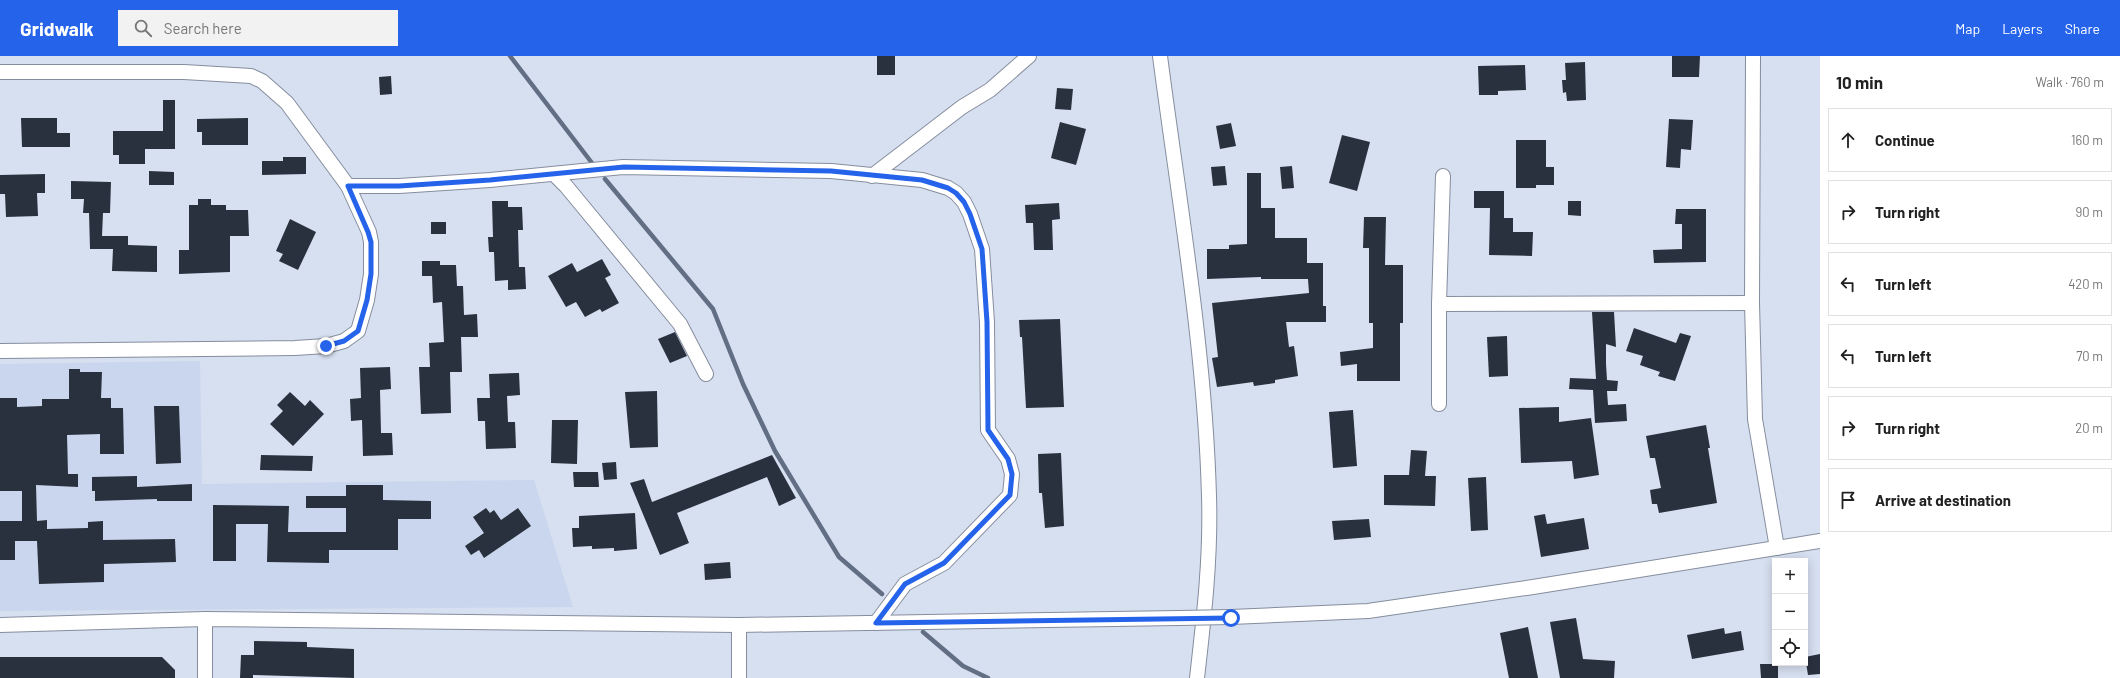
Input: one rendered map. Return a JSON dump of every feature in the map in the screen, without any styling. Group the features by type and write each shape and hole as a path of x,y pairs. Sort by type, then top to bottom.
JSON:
{"street":[{"path":"872,176 962,107 990,90 1029,56"},
{"path":"1160,56 1202,374 1208,474 1208,576 1197,678"},
{"path":"1753,56 1752,304 1755,419 1777,548"},
{"path":"0,72 184,72 251,76 262,81 286,103 348,186 371,242 371,274 367,300 358,331 344,341 326,346 295,348 0,351"},
{"path":"348,186 399,186 624,167 831,171 922,180 948,188 956,193 964,202 976,227 984,265 987,322 988,430 1008,459 1012,474 1010,495 944,563 905,584 876,623"},
{"path":"554,174 566,186 680,324 706,374"},
{"path":"1439,404 1439,304 1443,176"},
{"path":"1439,304 1752,304"},
{"path":"0,626 205,619 740,625 1231,618 1368,611 1541,586 1820,541"},
{"path":"205,619 205,678"},
{"path":"739,678 740,625"}],"shaded area":[{"path":"200,361 202,484 534,480 573,607 0,611 0,364"}],"building":[{"path":"877,56 895,56 895,75 877,75"},
{"path":"1672,56 1700,56 1699,77 1672,77"},
{"path":"1585,62 1586,100 1567,101 1566,92 1563,93 1562,80 1566,80 1565,63"},
{"path":"1525,65 1526,90 1498,91 1498,95 1479,95 1478,66"},
{"path":"391,76 392,94 380,95 379,77"},
{"path":"1057,88 1073,89 1071,110 1055,109"},
{"path":"163,100 175,100 175,149 145,149 145,164 119,164 119,155 113,155 113,131 163,131"},
{"path":"21,118 57,118 57,133 70,133 70,147 22,147"},
{"path":"248,118 248,145 202,145 202,132 197,132 197,119"},
{"path":"1669,119 1693,120 1691,150 1681,149 1680,168 1666,167"},
{"path":"1060,122 1086,129 1076,165 1051,158"},
{"path":"1231,123 1236,146 1220,149 1216,126"},
{"path":"1342,135 1370,142 1357,191 1329,183"},
{"path":"1516,140 1546,140 1546,167 1554,167 1554,185 1536,185 1536,188 1516,188"},
{"path":"283,157 306,157 306,174 262,175 262,161 283,161"},
{"path":"1225,166 1227,185 1213,186 1211,167"},
{"path":"1292,166 1294,188 1282,189 1280,167"},
{"path":"149,171 174,172 174,185 149,185"},
{"path":"1247,173 1261,173 1261,208 1275,208 1275,238 1307,238 1307,263 1323,263 1323,306 1326,306 1326,322 1286,322 1289,347 1294,346 1298,376 1275,380 1275,383 1254,386 1253,382 1217,387 1212,358 1218,357 1212,303 1309,293 1308,279 1261,279 1261,277 1207,279 1207,249 1229,249 1229,245 1247,244"},
{"path":"45,174 45,193 37,193 38,216 6,217 5,194 0,194 0,175"},
{"path":"71,181 111,182 110,213 103,213 102,236 128,236 128,245 157,246 157,272 112,271 113,249 90,249 89,213 83,213 84,199 71,199"},
{"path":"1474,191 1504,191 1504,218 1513,218 1513,232 1533,232 1532,256 1489,255 1490,208 1474,208"},
{"path":"198,199 211,199 211,205 226,205 226,210 248,210 249,236 230,236 230,272 179,274 179,250 189,250 189,205 198,205"},
{"path":"492,201 508,201 508,207 522,207 523,230 518,230 519,267 525,267 526,289 508,290 508,280 495,281 494,252 489,252 488,237 493,237"},
{"path":"1568,201 1581,201 1581,216 1568,215"},
{"path":"1059,203 1060,219 1052,220 1053,250 1034,250 1033,223 1026,223 1025,205"},
{"path":"1676,209 1706,209 1706,262 1654,263 1653,250 1682,249 1682,224 1675,224"},
{"path":"1364,217 1386,217 1385,265 1403,265 1403,323 1400,323 1400,381 1357,381 1357,364 1341,366 1340,352 1373,348 1373,323 1369,323 1369,248 1363,248"},
{"path":"290,219 316,232 298,270 279,261 283,254 276,251"},
{"path":"431,222 446,222 446,234 431,234"},
{"path":"602,259 611,275 605,278 619,303 602,312 600,309 585,317 576,302 566,307 548,276 572,263 577,272"},
{"path":"422,261 440,261 440,265 456,265 457,286 463,286 464,315 477,314 478,337 461,337 462,372 450,372 451,413 421,414 419,367 430,367 429,343 444,342 442,302 433,303 432,276 422,276"},
{"path":"1592,312 1614,312 1616,347 1606,344 1606,364 1607,380 1618,381 1617,391 1607,391 1608,405 1626,404 1627,421 1595,423 1593,390 1569,389 1570,378 1596,379"},
{"path":"1060,319 1064,407 1026,408 1022,337 1020,337 1019,320"},
{"path":"1634,328 1676,343 1680,333 1691,336 1675,381 1658,376 1660,372 1640,365 1643,356 1626,351"},
{"path":"675,332 687,356 670,363 658,339"},
{"path":"1507,336 1508,376 1489,377 1487,337"},
{"path":"390,367 391,389 380,390 381,433 392,433 393,455 363,456 362,420 351,421 350,399 361,398 360,368"},
{"path":"69,369 80,369 80,372 102,372 101,398 111,398 111,408 123,408 124,454 100,454 100,434 67,435 68,474 78,474 78,487 36,485 37,521 47,520 47,529 88,528 88,522 103,521 103,540 175,539 176,562 104,564 104,582 39,584 37,541 15,541 15,560 0,560 0,521 22,521 22,491 0,491 0,398 17,398 17,407 42,406 42,399 69,399"},
{"path":"519,373 520,395 507,396 508,422 515,422 516,448 486,449 485,421 478,421 477,398 490,398 489,374"},
{"path":"657,391 658,447 630,448 625,392"},
{"path":"290,392 305,406 310,400 324,414 293,446 270,424 283,411 277,405"},
{"path":"154,406 179,406 181,463 156,464"},
{"path":"1559,407 1559,422 1591,418 1599,475 1574,479 1572,461 1521,463 1519,408"},
{"path":"1353,410 1357,466 1333,468 1329,412"},
{"path":"552,420 578,420 577,464 551,463"},
{"path":"1706,425 1710,448 1708,448 1717,503 1659,513 1657,504 1652,504 1650,490 1661,488 1655,458 1650,458 1646,436"},
{"path":"1411,450 1427,451 1425,476 1436,476 1435,506 1384,505 1384,475 1409,475"},
{"path":"1061,453 1064,526 1045,528 1042,493 1039,493 1038,454"},
{"path":"261,455 313,456 312,471 260,470"},
{"path":"772,455 796,498 779,506 767,477 677,513 689,543 660,555 630,483 644,479 652,502"},
{"path":"616,462 617,479 604,480 602,463"},
{"path":"573,472 598,472 599,487 574,487"},
{"path":"137,476 137,487 192,484 192,501 157,501 157,499 95,501 95,491 92,491 92,477"},
{"path":"1486,477 1488,530 1471,531 1468,478"},
{"path":"346,485 383,485 383,500 431,501 431,519 398,519 398,550 329,550 329,563 267,562 268,524 236,524 236,561 213,561 213,505 289,506 288,532 346,532 346,508 306,508 306,496 346,496"},
{"path":"486,508 490,513 494,510 501,520 518,508 531,526 484,558 479,550 471,555 465,546 484,533 473,517"},
{"path":"635,513 637,549 614,551 614,548 592,549 592,546 573,547 572,528 579,528 579,516"},
{"path":"1545,514 1547,524 1584,518 1589,549 1541,557 1534,516"},
{"path":"1369,519 1371,537 1334,540 1332,521"},
{"path":"730,562 731,578 705,580 704,564"},
{"path":"1576,618 1583,659 1615,661 1614,678 1560,678 1550,622"},
{"path":"1528,627 1538,678 1509,678 1500,633"},
{"path":"1724,628 1725,634 1741,631 1744,650 1692,659 1687,635"},
{"path":"254,641 307,642 307,647 354,649 354,678 253,675 253,678 240,678 241,655 254,655"},
{"path":"1820,654 1820,674 1808,675 1806,666 1808,666 1808,656"},
{"path":"0,657 162,657 175,670 175,678 0,678"},
{"path":"1760,664 1772,664 1772,666 1778,666 1778,678 1761,678"}],"waterway":[{"path":"510,56 592,163"},
{"path":"605,179 713,309 743,384 775,451 839,557 882,594"},
{"path":"923,632 963,666 988,678"}],"route":[{"path":"326,346 344,341 358,331 367,300 371,274 371,242 348,186 399,186 490,180 588,169 624,167 831,171 872,176 894,176 933,183 948,188 956,193 964,202 976,227 982,249 987,322 988,359 986,398 988,430 1008,459 1012,474 1010,495 980,524 944,563 936,569 905,584 876,623 1135,618 1231,618"}]}
